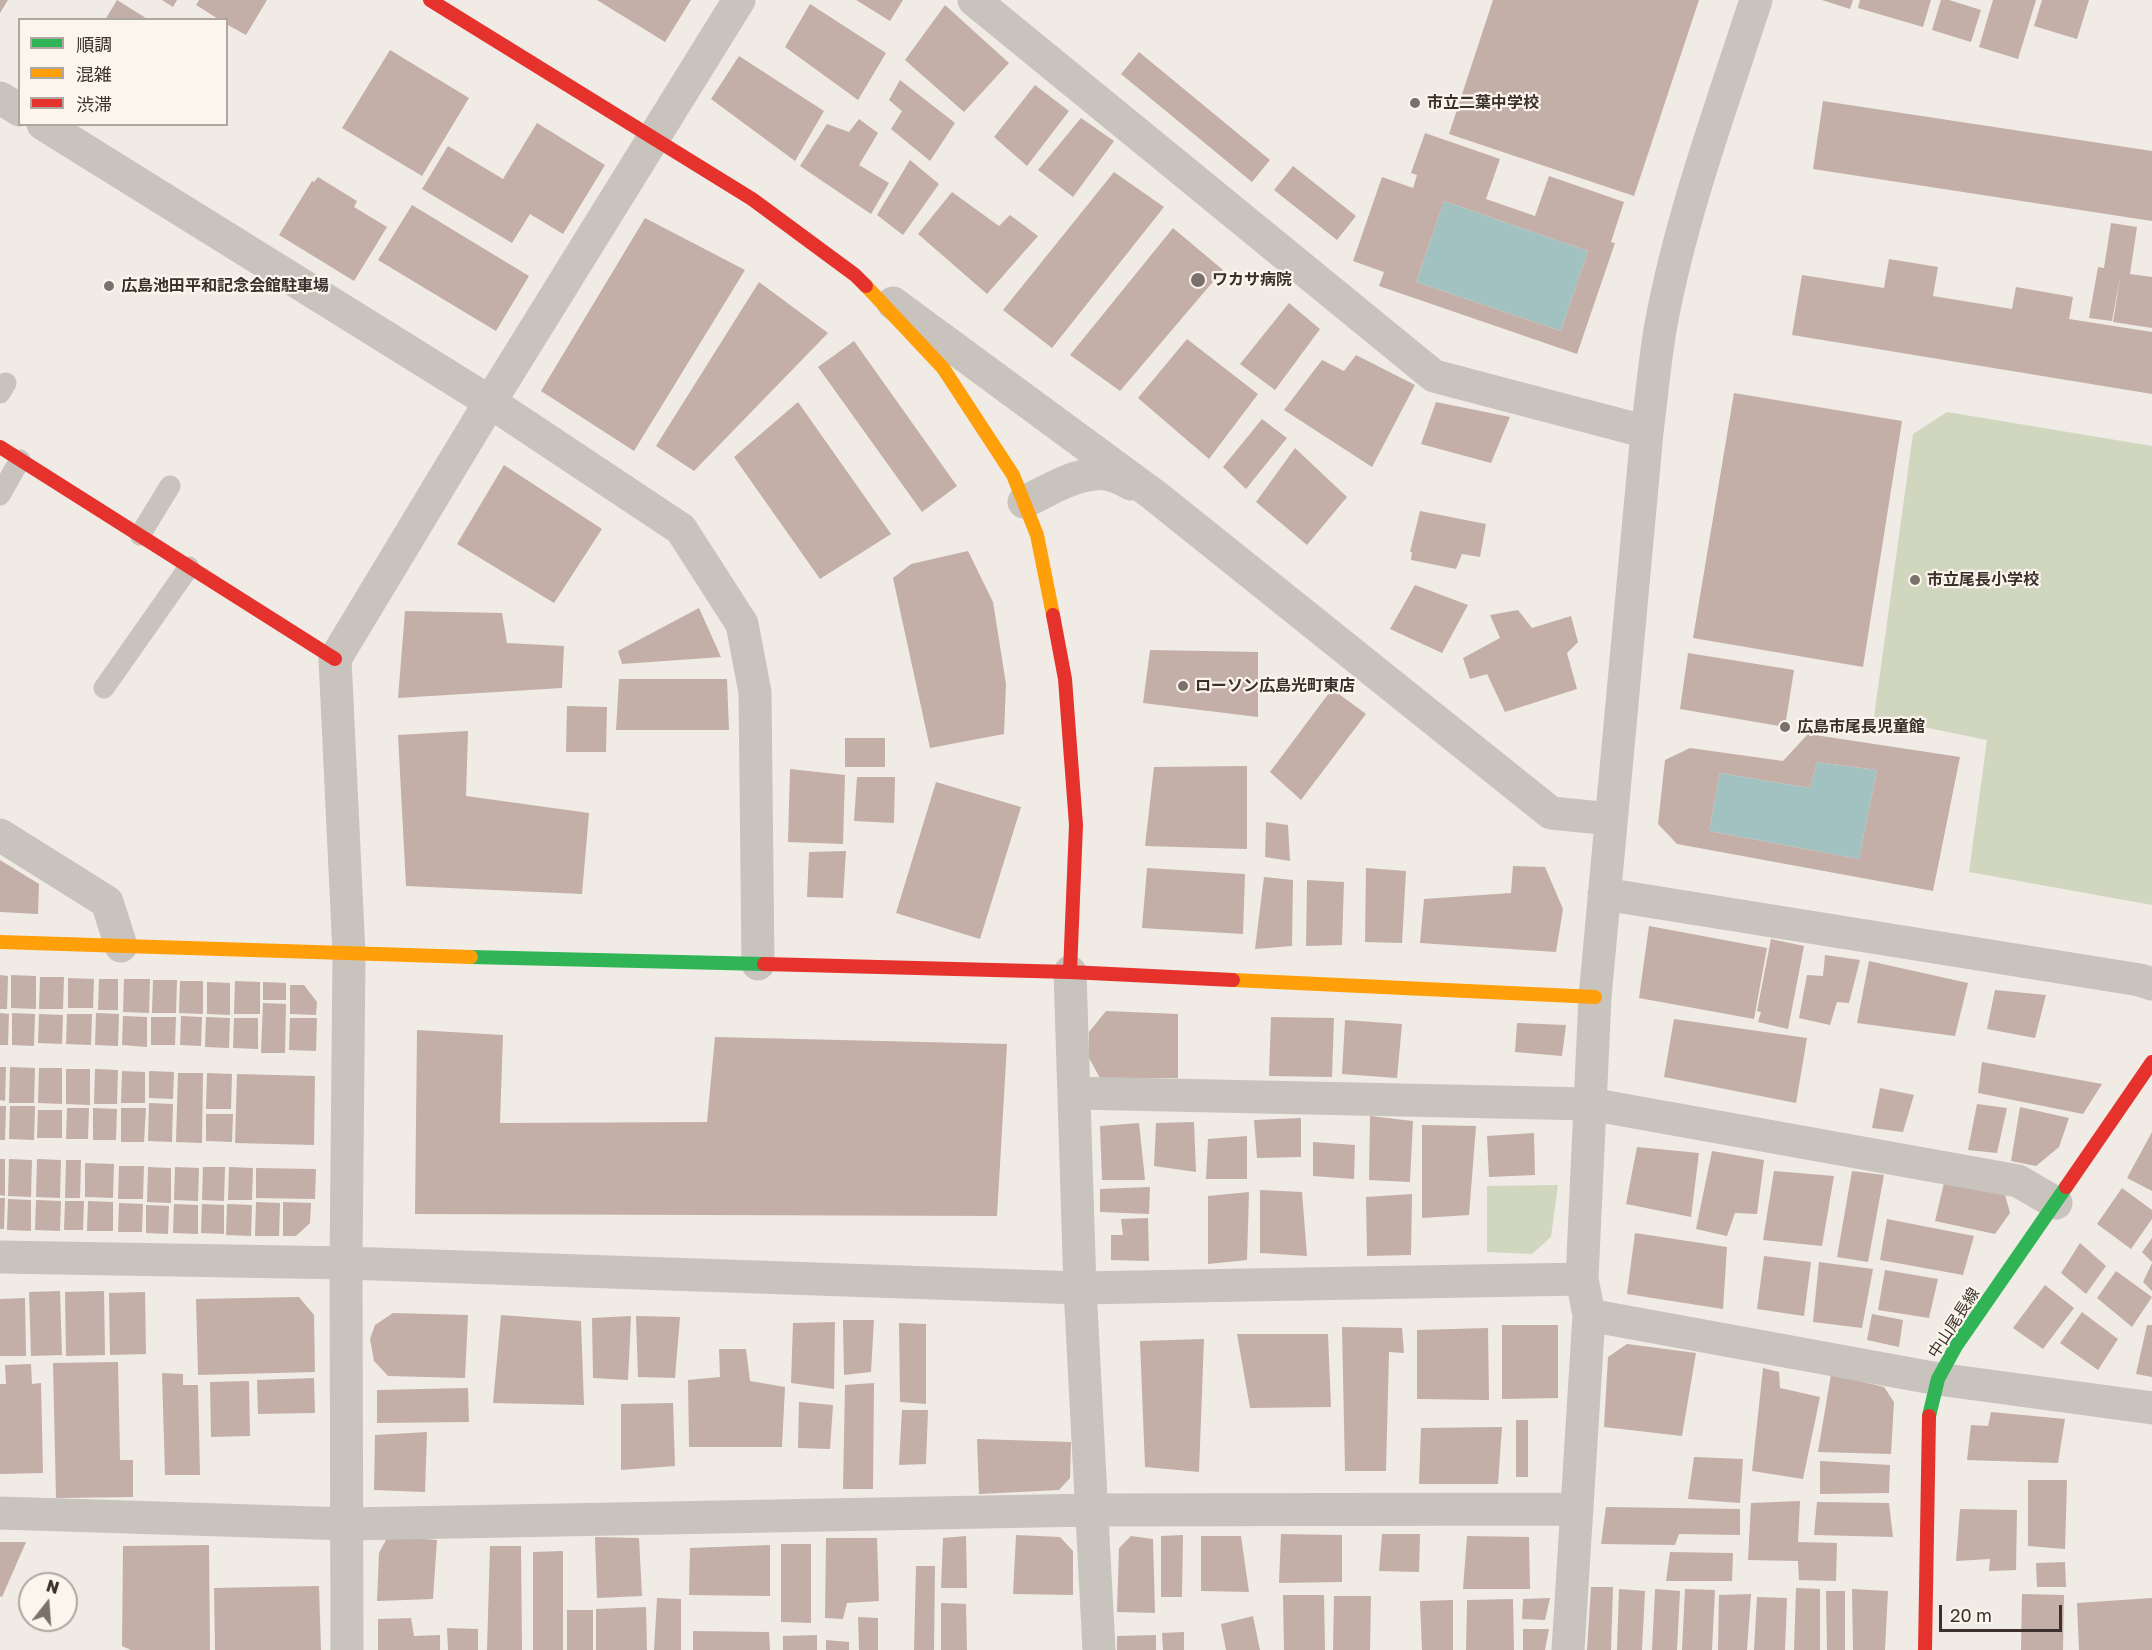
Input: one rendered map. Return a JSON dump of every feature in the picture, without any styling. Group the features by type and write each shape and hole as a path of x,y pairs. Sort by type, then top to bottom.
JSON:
{"street":[{"path":"430,0 752,199 1154,495 1551,813 1611,819"},
{"path":"347,1650 346,1263 349,954 335,659 490,402 740,0"},
{"path":"974,0 1434,376 1647,432"},
{"path":"1568,1650 1589,1315 1582,1279 1595,997 1647,432 1662,318 1688,210 1756,0"},
{"path":"0,98 18,109"},
{"path":"46,126 490,402 681,529 742,624 755,692 758,964"},
{"path":"855,275 943,368 1013,475 1037,535 1065,679 1076,825 1070,972 1080,1288 1099,1650"},
{"path":"0,447 335,659"},
{"path":"1024,502 1076,479 1096,473 1117,477 1154,495"},
{"path":"0,835 107,902 121,946"},
{"path":"1604,894 2140,980 2152,984"},
{"path":"0,942 349,954 1070,972 1595,997"},
{"name":"中山尾長線","path":"1925,1650 1929,1417 1938,1379 1956,1346 2152,1062"},
{"path":"1074,1093 1590,1104 2018,1181 2056,1203"},
{"path":"0,1257 346,1263 1080,1288 1582,1279"},
{"path":"1589,1315 1938,1379 2152,1408"},
{"path":"0,1513 348,1524 1091,1510 1577,1509"}],"lane":[{"path":"0,495 20,460"},
{"path":"140,535 170,486"},
{"path":"105,688 189,567"}],"green space":[{"path":"1947,412 2152,446 2152,905 1969,872 1987,740 1874,717 1913,434"},
{"path":"1558,1185 1551,1237 1532,1254 1487,1252 1487,1186"}],"water":[{"path":"1444,201 1588,251 1561,331 1416,282"},
{"path":"1817,762 1877,770 1859,859 1709,831 1720,773 1810,788"}],"building":[{"path":"0,0 8,0 0,13"},
{"path":"117,0 146,18 106,18"},
{"path":"162,0 177,0 173,7"},
{"path":"199,0 267,0 246,35 228,25 228,18 217,18 196,5"},
{"path":"597,0 691,0 665,42"},
{"path":"856,0 903,0 890,21"},
{"path":"1493,0 1699,0 1634,196 1449,134"},
{"path":"1822,0 1853,0 1850,9"},
{"path":"1860,0 1931,0 1923,27 1858,8"},
{"path":"1941,0 1949,0 1981,10 1971,42 1932,30"},
{"path":"1993,0 2036,0 2018,59 1979,47"},
{"path":"2042,0 2089,0 2077,39 2034,26"},
{"path":"810,4 886,53 858,100 785,47"},
{"path":"945,5 1009,63 964,112 905,60"},
{"path":"390,50 469,98 422,176 342,128"},
{"path":"1139,52 1270,160 1252,182 1121,74"},
{"path":"739,56 824,111 795,161 711,99"},
{"path":"900,80 955,123 930,161 891,129 902,111 889,100"},
{"path":"1035,85 1069,111 1027,166 994,137"},
{"path":"1823,101 2152,151 2152,221 1813,169"},
{"path":"1081,118 1114,141 1073,197 1038,170"},
{"path":"859,119 878,133 859,165 889,183 871,214 800,166 827,124 849,132"},
{"path":"537,123 605,165 563,234 530,214 512,243 422,189 448,146 503,179"},
{"path":"1425,133 1500,159 1486,199 1535,216 1549,176 1624,202 1611,242 1615,243 1577,354 1379,286 1384,272 1353,261 1382,177 1413,188 1417,175 1411,173","holes":["1444,201 1588,251 1561,331 1416,282"]},
{"path":"910,160 939,184 903,235 877,215"},
{"path":"1293,166 1356,216 1337,240 1274,190"},
{"path":"1114,172 1164,207 1052,348 1003,310"},
{"path":"318,177 357,201 354,207 387,227 354,281 279,235 312,181 314,182"},
{"path":"952,192 999,226 1010,215 1038,236 987,294 918,234"},
{"path":"412,205 529,276 496,331 378,260"},
{"path":"645,218 745,270 634,451 541,391"},
{"path":"2111,223 2137,227 2130,274 2152,277 2152,328 2113,322 2121,272 2112,321 2089,318 2098,267 2104,268"},
{"path":"1173,228 1223,270 1120,391 1070,355"},
{"path":"1889,259 1938,267 1933,296 2012,309 2016,287 2073,297 2069,319 2152,332 2152,394 1792,335 1802,275 1884,288"},
{"path":"759,282 828,333 694,471 656,446"},
{"path":"1289,303 1320,329 1275,390 1240,364"},
{"path":"1187,339 1258,394 1209,459 1138,398"},
{"path":"854,341 957,486 922,512 818,367"},
{"path":"1356,355 1415,385 1372,467 1284,410 1322,360 1344,371"},
{"path":"1734,393 1902,421 1863,667 1693,638"},
{"path":"798,402 891,534 820,579 734,457"},
{"path":"1436,402 1510,417 1491,463 1421,444"},
{"path":"1262,419 1287,438 1246,489 1223,467"},
{"path":"1295,448 1347,497 1307,545 1256,502"},
{"path":"504,465 602,529 554,603 457,544"},
{"path":"1420,511 1486,524 1480,557 1462,554 1456,569 1411,560 1412,552 1410,552"},
{"path":"968,551 993,602 1006,684 1004,734 930,748 893,578 911,564"},
{"path":"1415,585 1468,605 1442,653 1390,629"},
{"path":"699,608 721,657 622,664 618,651"},
{"path":"1518,610 1532,628 1571,616 1578,642 1567,653 1577,689 1505,712 1487,674 1470,679 1463,658 1500,638 1490,615"},
{"path":"405,611 502,613 507,643 564,646 562,688 398,698"},
{"path":"1150,650 1258,652 1258,717 1143,703"},
{"name":"広島市尾長児童館","path":"1688,653 1794,670 1785,727 1680,709"},
{"path":"619,679 727,679 729,730 616,730"},
{"path":"1332,689 1366,714 1301,800 1270,772"},
{"path":"567,706 607,707 606,752 566,752"},
{"path":"468,731 466,796 589,813 582,894 406,886 398,735"},
{"path":"1808,734 1960,757 1933,891 1677,844 1658,824 1665,760 1690,748 1783,761","holes":["1817,762 1877,770 1859,859 1709,831 1720,773 1810,788"]},
{"path":"845,738 885,738 885,767 845,767"},
{"path":"1247,766 1247,849 1145,846 1154,767"},
{"path":"790,769 845,775 843,844 788,842"},
{"path":"857,777 895,777 894,823 854,821"},
{"path":"936,782 1021,807 980,939 896,913"},
{"path":"1266,822 1288,825 1290,861 1265,857"},
{"path":"846,851 843,898 807,897 809,852"},
{"path":"0,860 39,884 38,914 0,912"},
{"path":"1513,866 1545,867 1563,909 1556,952 1420,943 1424,899 1511,893"},
{"path":"1147,868 1245,874 1243,934 1142,928"},
{"path":"1366,868 1406,871 1402,943 1365,942"},
{"path":"1264,877 1293,880 1292,946 1255,949"},
{"path":"1307,880 1344,882 1342,945 1306,946"},
{"path":"1649,926 1767,948 1754,1019 1639,998"},
{"path":"1771,939 1804,946 1788,1029 1758,1022 1761,1012 1757,1011"},
{"path":"1825,955 1860,960 1849,1003 1837,1002 1830,1025 1799,1018 1807,975 1823,976"},
{"path":"1869,961 1968,983 1955,1036 1857,1023"},
{"path":"0,975 8,976 7,1009 0,1009"},
{"path":"11,975 36,976 36,1009 11,1008"},
{"path":"40,977 64,977 63,1009 39,1009"},
{"path":"68,978 94,979 93,1008 68,1008"},
{"path":"99,979 118,979 118,1010 98,1010"},
{"path":"124,979 150,979 149,1013 123,1012"},
{"path":"153,980 177,980 176,1013 152,1013"},
{"path":"180,981 203,981 203,1014 179,1013"},
{"path":"235,981 260,982 260,1014 234,1014"},
{"path":"207,982 230,983 230,1015 207,1014"},
{"path":"263,982 286,983 286,1000 263,1000"},
{"path":"290,985 304,985 317,1002 316,1015 290,1014"},
{"path":"1995,990 2046,995 2035,1038 1987,1029"},
{"path":"263,1003 286,1004 285,1053 261,1053"},
{"path":"1106,1011 1178,1014 1178,1078 1100,1078 1089,1058 1089,1032"},
{"path":"0,1013 9,1014 8,1045 0,1045"},
{"path":"12,1013 35,1014 34,1046 12,1045"},
{"path":"96,1013 119,1014 118,1046 95,1045"},
{"path":"39,1014 63,1015 62,1044 38,1043"},
{"path":"67,1014 92,1014 91,1045 66,1044"},
{"path":"123,1016 147,1017 147,1047 122,1045"},
{"path":"181,1016 202,1017 201,1046 180,1045"},
{"path":"151,1017 176,1017 175,1045 151,1045"},
{"path":"206,1017 230,1018 229,1048 205,1047"},
{"path":"1271,1017 1334,1018 1332,1077 1269,1076"},
{"path":"234,1018 258,1018 258,1049 233,1048"},
{"path":"290,1018 317,1018 316,1051 289,1050"},
{"path":"1674,1019 1807,1038 1796,1103 1664,1077"},
{"path":"1345,1020 1402,1024 1397,1078 1342,1074"},
{"path":"1517,1023 1566,1025 1562,1056 1515,1052"},
{"path":"417,1030 503,1035 500,1123 707,1122 715,1037 1007,1044 997,1216 415,1214"},
{"path":"1982,1062 2102,1084 2083,1114 1978,1093"},
{"path":"0,1067 6,1067 5,1101 0,1100"},
{"path":"10,1067 35,1068 34,1103 9,1103"},
{"path":"39,1068 62,1068 62,1104 38,1103"},
{"path":"66,1069 90,1069 90,1105 66,1104"},
{"path":"95,1069 118,1070 117,1104 94,1104"},
{"path":"122,1071 145,1072 145,1103 121,1103"},
{"path":"149,1071 174,1072 173,1099 149,1098"},
{"path":"178,1073 203,1073 202,1143 176,1142"},
{"path":"207,1073 232,1074 231,1109 206,1109"},
{"path":"237,1074 315,1076 314,1145 235,1143"},
{"path":"1880,1088 1914,1095 1903,1132 1872,1128"},
{"path":"149,1103 173,1104 172,1142 148,1141"},
{"path":"1977,1104 2007,1108 1997,1153 1968,1150"},
{"path":"0,1106 6,1106 5,1140 0,1140"},
{"path":"10,1106 35,1106 34,1140 9,1139"},
{"path":"2020,1107 2069,1118 2059,1147 2036,1166 2011,1161"},
{"path":"67,1108 89,1108 88,1139 66,1139"},
{"path":"93,1108 117,1109 116,1140 93,1140"},
{"path":"121,1108 146,1108 144,1142 121,1142"},
{"path":"38,1110 62,1110 62,1138 37,1138"},
{"path":"206,1114 233,1114 232,1142 206,1141"},
{"path":"1370,1116 1413,1121 1410,1182 1369,1180"},
{"path":"1301,1118 1301,1157 1257,1158 1254,1120"},
{"path":"1194,1122 1196,1172 1154,1166 1156,1123"},
{"path":"1139,1123 1145,1180 1102,1180 1100,1126"},
{"path":"1422,1125 1476,1126 1469,1215 1422,1218"},
{"path":"2152,1132 2152,1191 2127,1178"},
{"path":"1534,1133 1535,1175 1489,1177 1487,1136"},
{"path":"1247,1136 1247,1179 1206,1179 1208,1139"},
{"path":"1313,1142 1355,1145 1354,1179 1313,1176"},
{"path":"1637,1147 1699,1153 1691,1217 1626,1204"},
{"path":"1712,1151 1764,1160 1757,1214 1735,1213 1727,1236 1696,1229"},
{"path":"0,1159 5,1159 5,1196 0,1195"},
{"path":"9,1159 32,1160 31,1197 8,1196"},
{"path":"37,1159 61,1160 60,1198 36,1197"},
{"path":"66,1160 81,1160 80,1198 65,1198"},
{"path":"85,1163 114,1164 113,1198 85,1197"},
{"path":"119,1166 144,1166 143,1199 118,1199"},
{"path":"148,1167 171,1168 171,1203 147,1202"},
{"path":"175,1167 199,1168 198,1201 174,1200"},
{"path":"203,1167 225,1167 224,1201 202,1200"},
{"path":"229,1167 253,1168 252,1200 228,1200"},
{"path":"256,1168 316,1169 315,1199 256,1198"},
{"path":"1774,1171 1834,1176 1822,1246 1763,1240"},
{"path":"1852,1171 1884,1175 1868,1262 1837,1257"},
{"path":"1944,1183 2004,1191 2010,1213 1995,1234 1935,1221"},
{"path":"1150,1187 1149,1214 1100,1212 1100,1189"},
{"path":"2122,1188 2152,1210 2152,1219 2131,1249 2097,1224"},
{"path":"1260,1190 1302,1192 1307,1256 1260,1253"},
{"path":"1249,1192 1247,1260 1208,1264 1208,1196"},
{"path":"1412,1194 1411,1255 1367,1256 1366,1197"},
{"path":"0,1198 5,1198 4,1229 0,1229"},
{"path":"8,1199 31,1200 31,1231 7,1230"},
{"path":"36,1200 61,1201 60,1231 35,1230"},
{"path":"65,1201 84,1201 83,1230 64,1230"},
{"path":"88,1201 113,1202 113,1231 87,1231"},
{"path":"256,1202 280,1203 279,1236 255,1236"},
{"path":"283,1202 311,1203 310,1223 296,1236 283,1236"},
{"path":"119,1203 143,1204 142,1232 118,1232"},
{"path":"174,1204 198,1205 198,1234 173,1233"},
{"path":"202,1204 224,1205 224,1234 201,1233"},
{"path":"227,1204 252,1205 251,1236 226,1235"},
{"path":"146,1205 169,1206 168,1234 146,1233"},
{"path":"1148,1218 1149,1261 1111,1260 1111,1235 1123,1235 1121,1219"},
{"path":"1887,1219 1974,1236 1963,1275 1880,1260"},
{"path":"1635,1233 1727,1247 1723,1309 1627,1294"},
{"path":"2152,1238 2152,1262 2142,1252"},
{"path":"2080,1243 2106,1266 2086,1294 2061,1273"},
{"path":"1764,1256 1811,1262 1804,1316 1757,1309"},
{"path":"1819,1262 1873,1269 1862,1328 1813,1322"},
{"path":"2152,1263 2152,1291 2143,1282"},
{"path":"1885,1270 1938,1279 1929,1318 1878,1310"},
{"path":"2116,1271 2152,1297 2132,1327 2097,1298"},
{"path":"2045,1285 2074,1308 2043,1349 2013,1328"},
{"path":"60,1291 62,1355 31,1356 29,1292"},
{"path":"104,1291 105,1355 66,1356 65,1292"},
{"path":"145,1292 146,1354 110,1355 109,1293"},
{"path":"299,1297 314,1315 315,1372 198,1375 196,1299"},
{"path":"25,1298 26,1356 0,1356 0,1299"},
{"path":"2082,1312 2118,1339 2098,1370 2060,1343"},
{"path":"393,1313 468,1315 465,1378 388,1376 374,1361 370,1339 375,1325"},
{"path":"1872,1314 1903,1320 1899,1347 1867,1340"},
{"path":"501,1315 581,1321 584,1405 493,1403"},
{"path":"631,1316 628,1380 593,1378 592,1318"},
{"path":"636,1316 680,1317 675,1378 638,1377"},
{"path":"843,1320 874,1320 871,1372 844,1375"},
{"path":"835,1322 834,1389 791,1383 793,1323"},
{"path":"899,1323 926,1324 926,1404 900,1402"},
{"path":"1502,1325 1558,1325 1558,1398 1502,1399"},
{"path":"2147,1325 2152,1325 2152,1377 2136,1374"},
{"path":"1342,1327 1402,1328 1404,1353 1389,1352 1386,1471 1345,1471"},
{"path":"1488,1328 1489,1400 1417,1399 1417,1330"},
{"path":"1237,1334 1328,1334 1331,1407 1250,1408"},
{"path":"1204,1339 1199,1472 1145,1467 1140,1341"},
{"path":"1627,1344 1696,1353 1682,1436 1604,1427 1608,1357"},
{"path":"719,1349 746,1349 750,1381 785,1387 782,1447 689,1447 688,1380 720,1377"},
{"path":"118,1362 120,1460 133,1460 133,1497 56,1498 53,1363"},
{"path":"31,1364 32,1384 41,1383 43,1473 0,1474 0,1384 6,1384 5,1365"},
{"path":"1763,1368 1779,1372 1780,1388 1820,1397 1803,1479 1752,1471"},
{"path":"162,1373 183,1374 183,1385 198,1385 200,1475 165,1475"},
{"path":"1831,1374 1884,1387 1894,1402 1891,1454 1818,1452"},
{"path":"314,1378 315,1413 258,1414 257,1380"},
{"path":"249,1381 250,1436 211,1437 210,1382"},
{"path":"874,1383 873,1489 843,1489 845,1385"},
{"path":"468,1388 469,1422 377,1423 377,1390"},
{"path":"799,1402 833,1405 830,1449 798,1448"},
{"path":"673,1403 675,1466 621,1470 621,1404"},
{"path":"902,1410 928,1410 926,1464 899,1465"},
{"path":"1991,1412 2065,1419 2058,1463 1967,1460 1971,1425 1988,1426"},
{"path":"1516,1420 1528,1420 1528,1477 1516,1477"},
{"path":"1502,1427 1498,1484 1419,1484 1421,1428"},
{"path":"427,1432 425,1492 374,1490 375,1435"},
{"path":"977,1439 1071,1442 1070,1478 1059,1490 979,1494"},
{"path":"1694,1457 1743,1459 1740,1503 1688,1499"},
{"path":"1820,1461 1890,1465 1889,1493 1820,1494"},
{"path":"2028,1480 2067,1480 2065,1549 2028,1546"},
{"path":"1800,1501 1798,1542 1837,1543 1836,1581 1799,1580 1798,1561 1748,1560 1751,1503"},
{"path":"1817,1502 1889,1503 1893,1537 1814,1535"},
{"path":"1606,1507 1740,1509 1740,1535 1679,1534 1675,1545 1601,1544"},
{"path":"1960,1509 2017,1510 2016,1570 1989,1571 1990,1559 1956,1561"},
{"path":"1281,1534 1342,1535 1342,1582 1279,1583"},
{"path":"1382,1534 1420,1534 1419,1572 1379,1571"},
{"path":"1016,1535 1060,1537 1073,1551 1073,1595 1013,1594"},
{"path":"1183,1535 1182,1597 1161,1597 1161,1536"},
{"path":"388,1536 437,1540 433,1599 377,1601 379,1553"},
{"path":"966,1536 967,1588 941,1588 943,1538"},
{"path":"1131,1536 1153,1539 1155,1613 1117,1612 1119,1548"},
{"path":"1201,1536 1241,1536 1249,1592 1201,1591"},
{"path":"1467,1536 1529,1537 1530,1589 1463,1589"},
{"path":"595,1537 639,1538 642,1596 597,1598"},
{"path":"826,1538 877,1538 879,1601 847,1603 843,1619 825,1618"},
{"path":"0,1542 26,1542 2,1597 0,1596"},
{"path":"781,1544 811,1544 811,1623 781,1622"},
{"path":"209,1545 210,1650 131,1650 122,1646 123,1546"},
{"path":"770,1545 770,1596 689,1595 690,1548"},
{"path":"490,1546 521,1546 522,1650 487,1650"},
{"path":"563,1551 563,1650 533,1650 533,1552"},
{"path":"1670,1552 1733,1553 1732,1581 1666,1581"},
{"path":"2065,1562 2066,1587 2037,1587 2036,1563"},
{"path":"916,1566 935,1566 934,1650 914,1650"},
{"path":"319,1586 321,1650 215,1650 214,1588"},
{"path":"1591,1587 1613,1587 1611,1650 1587,1650"},
{"path":"1796,1588 1820,1589 1820,1650 1794,1650"},
{"path":"1619,1589 1645,1591 1642,1650 1617,1650"},
{"path":"1655,1589 1680,1591 1677,1650 1652,1650"},
{"path":"1685,1589 1715,1590 1712,1650 1682,1650"},
{"path":"1852,1589 1888,1591 1885,1650 1853,1650"},
{"path":"1826,1591 1845,1591 1845,1650 1827,1650"},
{"path":"1751,1594 1747,1650 1718,1650 1719,1595"},
{"path":"2022,1594 2064,1595 2063,1650 2021,1650"},
{"path":"1283,1595 1324,1595 1325,1650 1284,1650"},
{"path":"1334,1596 1371,1596 1370,1650 1333,1650"},
{"path":"1757,1597 1787,1598 1785,1650 1754,1650"},
{"path":"657,1598 681,1599 681,1650 654,1650"},
{"path":"1550,1598 1545,1620 1522,1619 1523,1599"},
{"path":"2152,1598 2152,1650 2079,1650 2077,1603"},
{"path":"1513,1599 1514,1650 1466,1650 1467,1600"},
{"path":"1453,1600 1453,1650 1422,1650 1420,1601"},
{"path":"941,1603 966,1604 967,1650 941,1650"},
{"path":"646,1607 647,1650 596,1650 596,1609"},
{"path":"567,1610 593,1610 593,1650 567,1650"},
{"path":"1253,1616 1260,1650 1226,1650 1221,1624"},
{"path":"858,1617 878,1618 878,1650 859,1650"},
{"path":"411,1618 414,1636 440,1635 440,1650 378,1650 378,1619"},
{"path":"447,1628 478,1629 478,1650 448,1650"},
{"path":"1523,1629 1549,1629 1545,1650 1523,1650"},
{"path":"693,1631 769,1632 770,1650 693,1650"},
{"path":"1184,1632 1184,1650 1163,1650 1162,1633"},
{"path":"817,1635 817,1650 783,1650 783,1636"},
{"path":"1156,1635 1156,1650 1117,1650 1117,1636"},
{"path":"826,1640 849,1642 849,1650 826,1650"}],"traffic: fast":[{"path":"471,957 764,964"},
{"path":"1929,1416 1938,1379 1956,1346 2066,1187"}],"traffic: slow":[{"path":"866,286 943,368 1013,475 1037,535 1053,615"},
{"path":"0,942 471,957"},
{"path":"1233,980 1595,997"}],"traffic: jam":[{"path":"430,0 752,199 855,275 866,286"},
{"path":"0,447 335,659"},
{"path":"1053,615 1065,679 1076,825 1070,972"},
{"path":"764,964 1070,972 1233,980"},
{"path":"2066,1187 2152,1062"},
{"path":"1925,1650 1929,1416"}],"place":[{"name":"市立二葉中学校","path":"1415,103"},
{"name":"ワカサ病院","path":"1198,280"},
{"name":"広島池田平和記念会館駐車場","path":"109,286"},
{"name":"市立尾長小学校","path":"1915,580"},
{"name":"ローソン広島光町東店","path":"1183,686"},
{"name":"広島市尾長児童館","path":"1785,727"}]}
